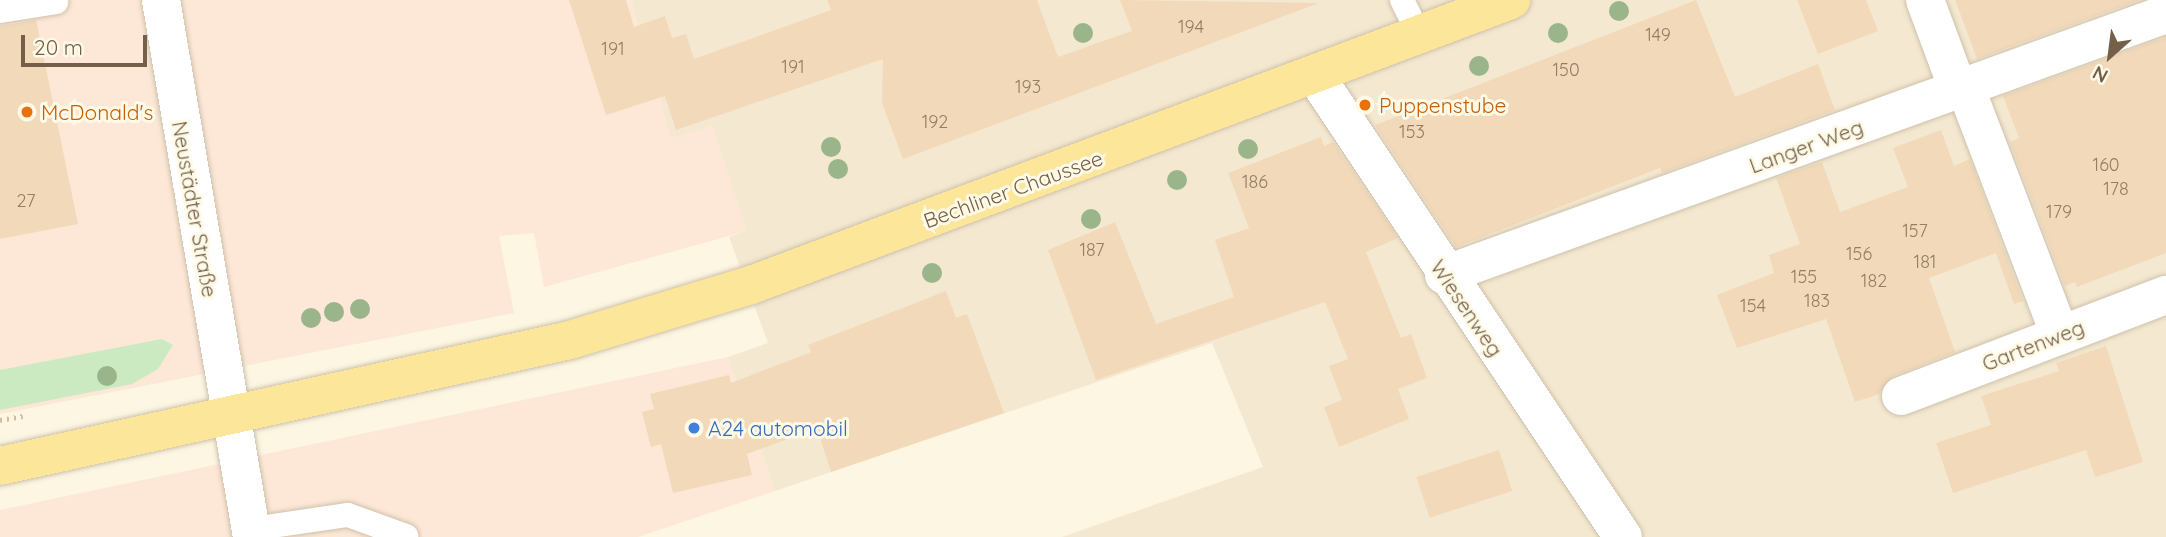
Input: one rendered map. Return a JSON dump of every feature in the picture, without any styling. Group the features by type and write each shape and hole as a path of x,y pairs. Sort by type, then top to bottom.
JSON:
{"main road":[{"name":"Bechliner Chaussee","path":"229,417 507,354 751,285 1511,0"},
{"path":"0,466 229,417"}],"street":[{"name":"Neustädter Straße","path":"161,0 229,417 252,533"},
{"path":"1925,0 2060,335"},
{"name":"Langer Weg","path":"1444,275 1963,90 2166,14"},
{"name":"Wiesenweg","path":"1315,75 1444,275 1623,537"},
{"name":"Gartenweg","path":"1901,396 2166,295"}],"lane":[{"path":"1402,0 1419,35"},
{"path":"0,12 56,2"},
{"path":"252,533 348,514 407,536"}],"shaded area":[{"path":"0,0 631,0 671,138 712,126 747,231 544,287 534,233 499,236 514,313 0,414"},
{"path":"631,0 2166,0 2166,537 1062,537 1263,467 1212,343 775,491 728,357 768,343 729,237 746,231 712,126 671,139"},
{"path":"728,357 775,491 638,537 0,537 0,510"}],"green space":[{"path":"162,339 173,345 158,369 132,384 0,410 0,370"}],"building":[{"path":"569,0 626,0 634,27 665,16 672,38 686,34 694,59 831,10 827,0 1037,0 1058,57 1132,31 1120,0 1319,3 903,159 882,103 883,59 676,130 665,96 606,115"},
{"path":"1696,0 1735,97 1818,64 1835,110 1662,173 1660,168 1456,247 1375,125"},
{"path":"1797,0 1866,0 1878,31 1818,54"},
{"path":"1955,0 2140,0 1977,59"},
{"name":"McDonald's","path":"36,20 78,224 0,239 0,26"},
{"path":"2166,37 2166,253 2077,287 2075,282 2065,286 2010,142 2019,138 2003,96"},
{"path":"1941,130 1954,166 1970,159 2023,301 2014,304 1996,253 1929,278 1955,352 1893,376 1879,394 1855,402 1826,319 1737,348 1717,295 1774,273 1769,255 1800,244 1776,178 1822,162 1840,212 1908,187 1893,148"},
{"path":"1321,137 1324,146 1333,142 1398,238 1366,252 1401,338 1411,334 1427,378 1398,389 1409,419 1339,447 1324,407 1342,400 1329,366 1348,359 1325,302 1096,380 1048,250 1115,222 1156,324 1234,297 1215,240 1249,228 1228,173"},
{"path":"946,291 956,318 967,314 1004,413 831,472 817,428 747,454 752,475 673,493 661,444 651,447 642,412 654,409 650,394 729,375 731,383 811,352 808,345"},
{"path":"2106,346 2143,462 2095,477 2086,450 1953,493 1936,443 1991,425 1981,396 2059,371 2056,363"},
{"path":"1499,450 1512,491 1430,518 1416,477"}],"place":[{"name":"Puppenstube","path":"1365,105"},
{"name":"McDonald's","path":"27,112"},
{"name":"A24 automobil","path":"694,428"}]}
